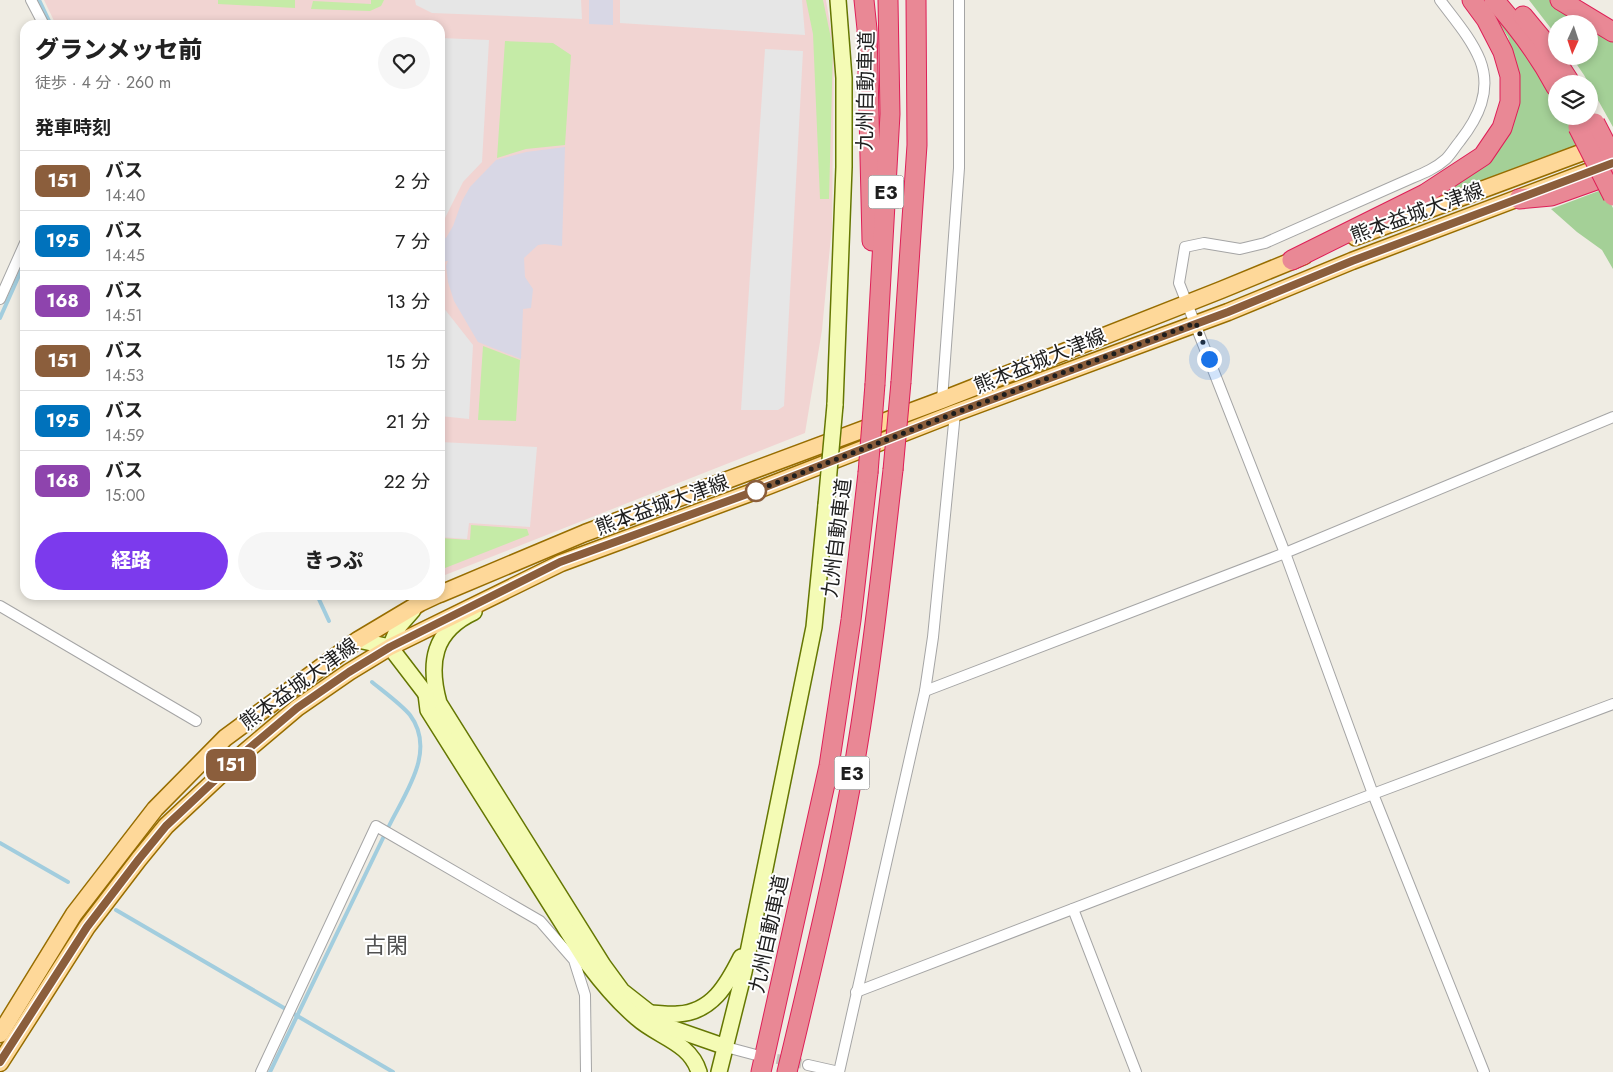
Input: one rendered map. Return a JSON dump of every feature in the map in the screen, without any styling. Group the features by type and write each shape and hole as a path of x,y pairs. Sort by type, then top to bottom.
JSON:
{"highway":[{"path":"864,0 867,29 875,384"},
{"name":"九州自動車道","path":"759,1063 829,766 851,620 868,473 875,384 890,114 888,0"},
{"name":"E3","path":"788,1072 822,924 856,755 875,621 893,470 901,382 917,145 916,0"},
{"path":"1292,260 1424,194 1483,156 1502,128 1510,102 1510,76 1503,52 1486,19 1472,0"},
{"path":"1494,0 1513,22 1549,75"},
{"path":"1509,0 1542,39 1565,75"},
{"path":"1560,0 1613,32"},
{"path":"1586,125 1613,196"},
{"path":"1588,125 1613,158"},
{"path":"1519,199 1551,196 1613,174"}],"main road":[{"name":"熊本益城大津線","path":"445,591 585,533 942,400 1292,260 1613,140"},
{"name":"熊本益城大津線","path":"0,1062 87,927 166,826 246,751 297,708 349,672 390,647 560,562 750,493 955,413 1228,312 1352,261 1613,163"},
{"name":"熊本益城大津線","path":"0,1034 74,914 156,809 225,738 358,640 426,600"}],"street":[{"path":"32,0 42,20"},
{"path":"719,1072 752,936 814,627 835,405 844,167 844,78 838,0"},
{"path":"942,400 959,168 959,0"},
{"path":"1440,0 1469,38 1481,62 1486,84 1482,104 1472,126 1447,158 1432,169 1265,243 1240,249 1204,243 1185,247 1179,283 1285,553 1373,794 1484,1072"},
{"path":"0,299 20,254"},
{"path":"808,1065 839,1072 925,691 933,637 955,413"},
{"path":"925,691 1285,553 1613,417"},
{"path":"560,562 541,580 466,616 441,637 436,650 433,670 434,684 439,703 603,965 622,991 648,1018 648,1028 679,1044 690,1055 699,1072"},
{"path":"390,647 398,626 420,603"},
{"path":"0,606 196,722"},
{"path":"358,640 390,647 426,694 439,703"},
{"path":"426,694 428,710 588,964 607,989 648,1018 726,1048 759,1063"},
{"path":"856,992 1613,704"},
{"path":"261,1072 376,826 540,921 574,960 585,995 586,1072"},
{"path":"1073,909 1136,1072"},
{"path":"648,1018 695,1011 706,1006 717,997 733,973 752,936"}],"shaded area":[{"path":"44,0 826,0 834,47 832,226 822,330 805,433 445,575 445,20 54,20"},
{"path":"415,0 581,0 582,19 432,13 416,5"},
{"path":"589,0 613,0 613,25 589,24"},
{"path":"620,0 802,0 805,35 620,23"},
{"path":"445,38 489,40 482,162 463,182 445,218"},
{"path":"765,49 803,51 784,406 778,410 741,410"},
{"path":"565,147 562,246 538,245 524,258 525,277 533,289 531,308 523,309 521,359 478,342 454,301 448,282 446,266 448,261 445,261 445,238 453,226 462,201 470,187 496,160 526,152"},
{"path":"445,310 473,345 469,419 445,417"},
{"path":"445,442 537,447 530,527 469,523 467,539 445,537"}],"green space":[{"path":"218,0 295,0 295,8 218,4"},
{"path":"371,0 384,0 381,6 370,11 311,9 313,1 371,4"},
{"path":"806,0 823,0 833,48 829,199 820,199 813,34"},
{"path":"1481,0 1486,0 1548,80 1548,125 1576,125 1586,146 1426,203 1516,114 1520,93 1518,72 1508,37 1492,12"},
{"path":"1529,0 1556,0 1579,15 1548,15 1548,25"},
{"path":"1598,27 1613,37 1613,127 1598,100 1598,75 1584,75 1577,65 1598,65"},
{"path":"505,41 553,43 571,55 565,145 526,149 497,158"},
{"path":"1604,189 1613,208 1613,269 1602,250 1577,232 1551,209"},
{"path":"483,346 520,360 516,421 478,420"},
{"path":"471,525 527,529 529,535 445,568 445,538 470,540"}],"waterway":[{"path":"39,0 49,20"},
{"path":"0,318 20,273"},
{"path":"319,600 329,621"},
{"path":"372,682 410,715 418,729 420,743 416,772 389,826"},
{"path":"270,1072 384,836"},
{"path":"0,843 68,882"},
{"path":"116,910 284,1008"},
{"path":"294,1014 393,1072"}],"tunnel":[{"path":"762,1056 808,1065"}],"bus line":[{"name":"151","path":"0,1062 87,927 166,826 246,751 297,708 349,672 390,647 560,562 750,493 955,413 1228,312 1352,261 1613,163"}],"district":[{"name":"古閑","path":"386,945"}],"route":[{"path":"756,491 750,493 955,413 1196,323 1209,359"}]}
